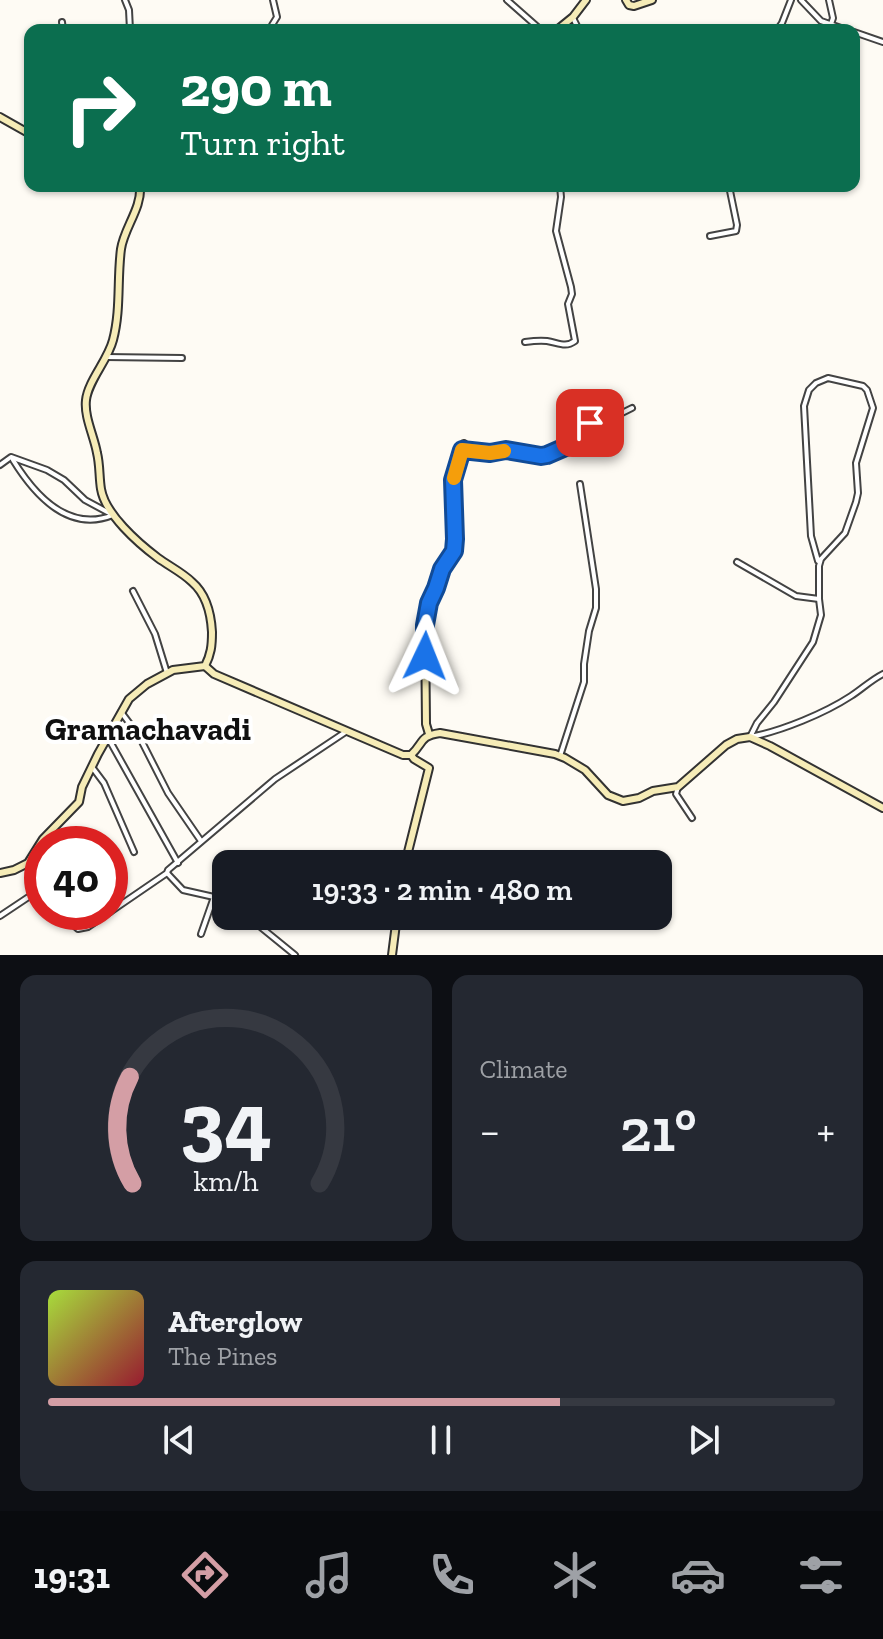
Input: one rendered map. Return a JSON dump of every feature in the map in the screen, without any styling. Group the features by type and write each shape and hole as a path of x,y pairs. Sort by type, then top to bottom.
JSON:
{"street":[{"path":"125,0 130,24"},
{"path":"273,0 277,17 273,24"},
{"path":"507,0 534,24"},
{"path":"564,24 586,0"},
{"path":"626,0 634,6 652,0"},
{"path":"782,23 791,0"},
{"path":"801,0 821,21 831,24 833,18 829,0"},
{"path":"573,17 576,24"},
{"path":"860,34 883,42"},
{"path":"0,117 24,131"},
{"path":"140,192 121,247 118,318 112,344 87,390 85,404 98,454 100,487 105,504 154,555 194,583 206,602 211,622 212,652 205,666"},
{"path":"525,342 542,340 562,346 575,341 568,304 571,287 556,231 561,192"},
{"path":"710,236 736,231 730,192"},
{"path":"106,357 182,358"},
{"path":"750,737 813,642 821,615 821,559 845,533 858,493 856,463 873,408 863,386 828,378 809,390 804,406 811,536 818,561 821,559"},
{"path":"429,734 425,700 425,625 429,603 442,569 454,551 453,480 463,447 490,453 506,450 547,455 570,445 590,423 614,417 632,408"},
{"path":"11,457 56,475 85,500 113,515"},
{"path":"11,457 23,476 56,510 87,520 113,515"},
{"path":"0,465 11,457"},
{"path":"560,756 584,682 587,642 596,608 596,589 580,484"},
{"path":"737,562 796,596 819,599"},
{"path":"133,591 155,634 167,673"},
{"path":"56,826 79,802 82,787 129,699 147,684 173,670 205,666 214,674 403,755 411,755 429,768 408,850"},
{"path":"411,755 429,734 440,733 560,756 585,770 608,795 623,801 678,787 726,745 737,739 766,734 805,720 850,697 883,674"},
{"path":"121,712 139,736 168,793 201,841"},
{"path":"128,900 167,873 275,779 347,731"},
{"path":"107,736 178,863"},
{"path":"750,737 883,808"},
{"path":"92,767 104,783 134,852"},
{"path":"678,787 676,794 692,818"},
{"path":"0,873 22,866"},
{"path":"167,873 183,890 212,897"},
{"path":"0,916 24,900"},
{"path":"201,934 212,903"},
{"path":"264,930 295,955"},
{"path":"392,955 395,930"}],"slow traffic":[{"path":"454,478 462,450 504,451"}],"district":[{"name":"Gramachavadi","path":"148,729"}],"route":[{"path":"425,656 429,603 442,569 454,551 453,480 462,450 490,453 506,450 547,455 570,445 590,423"}]}
